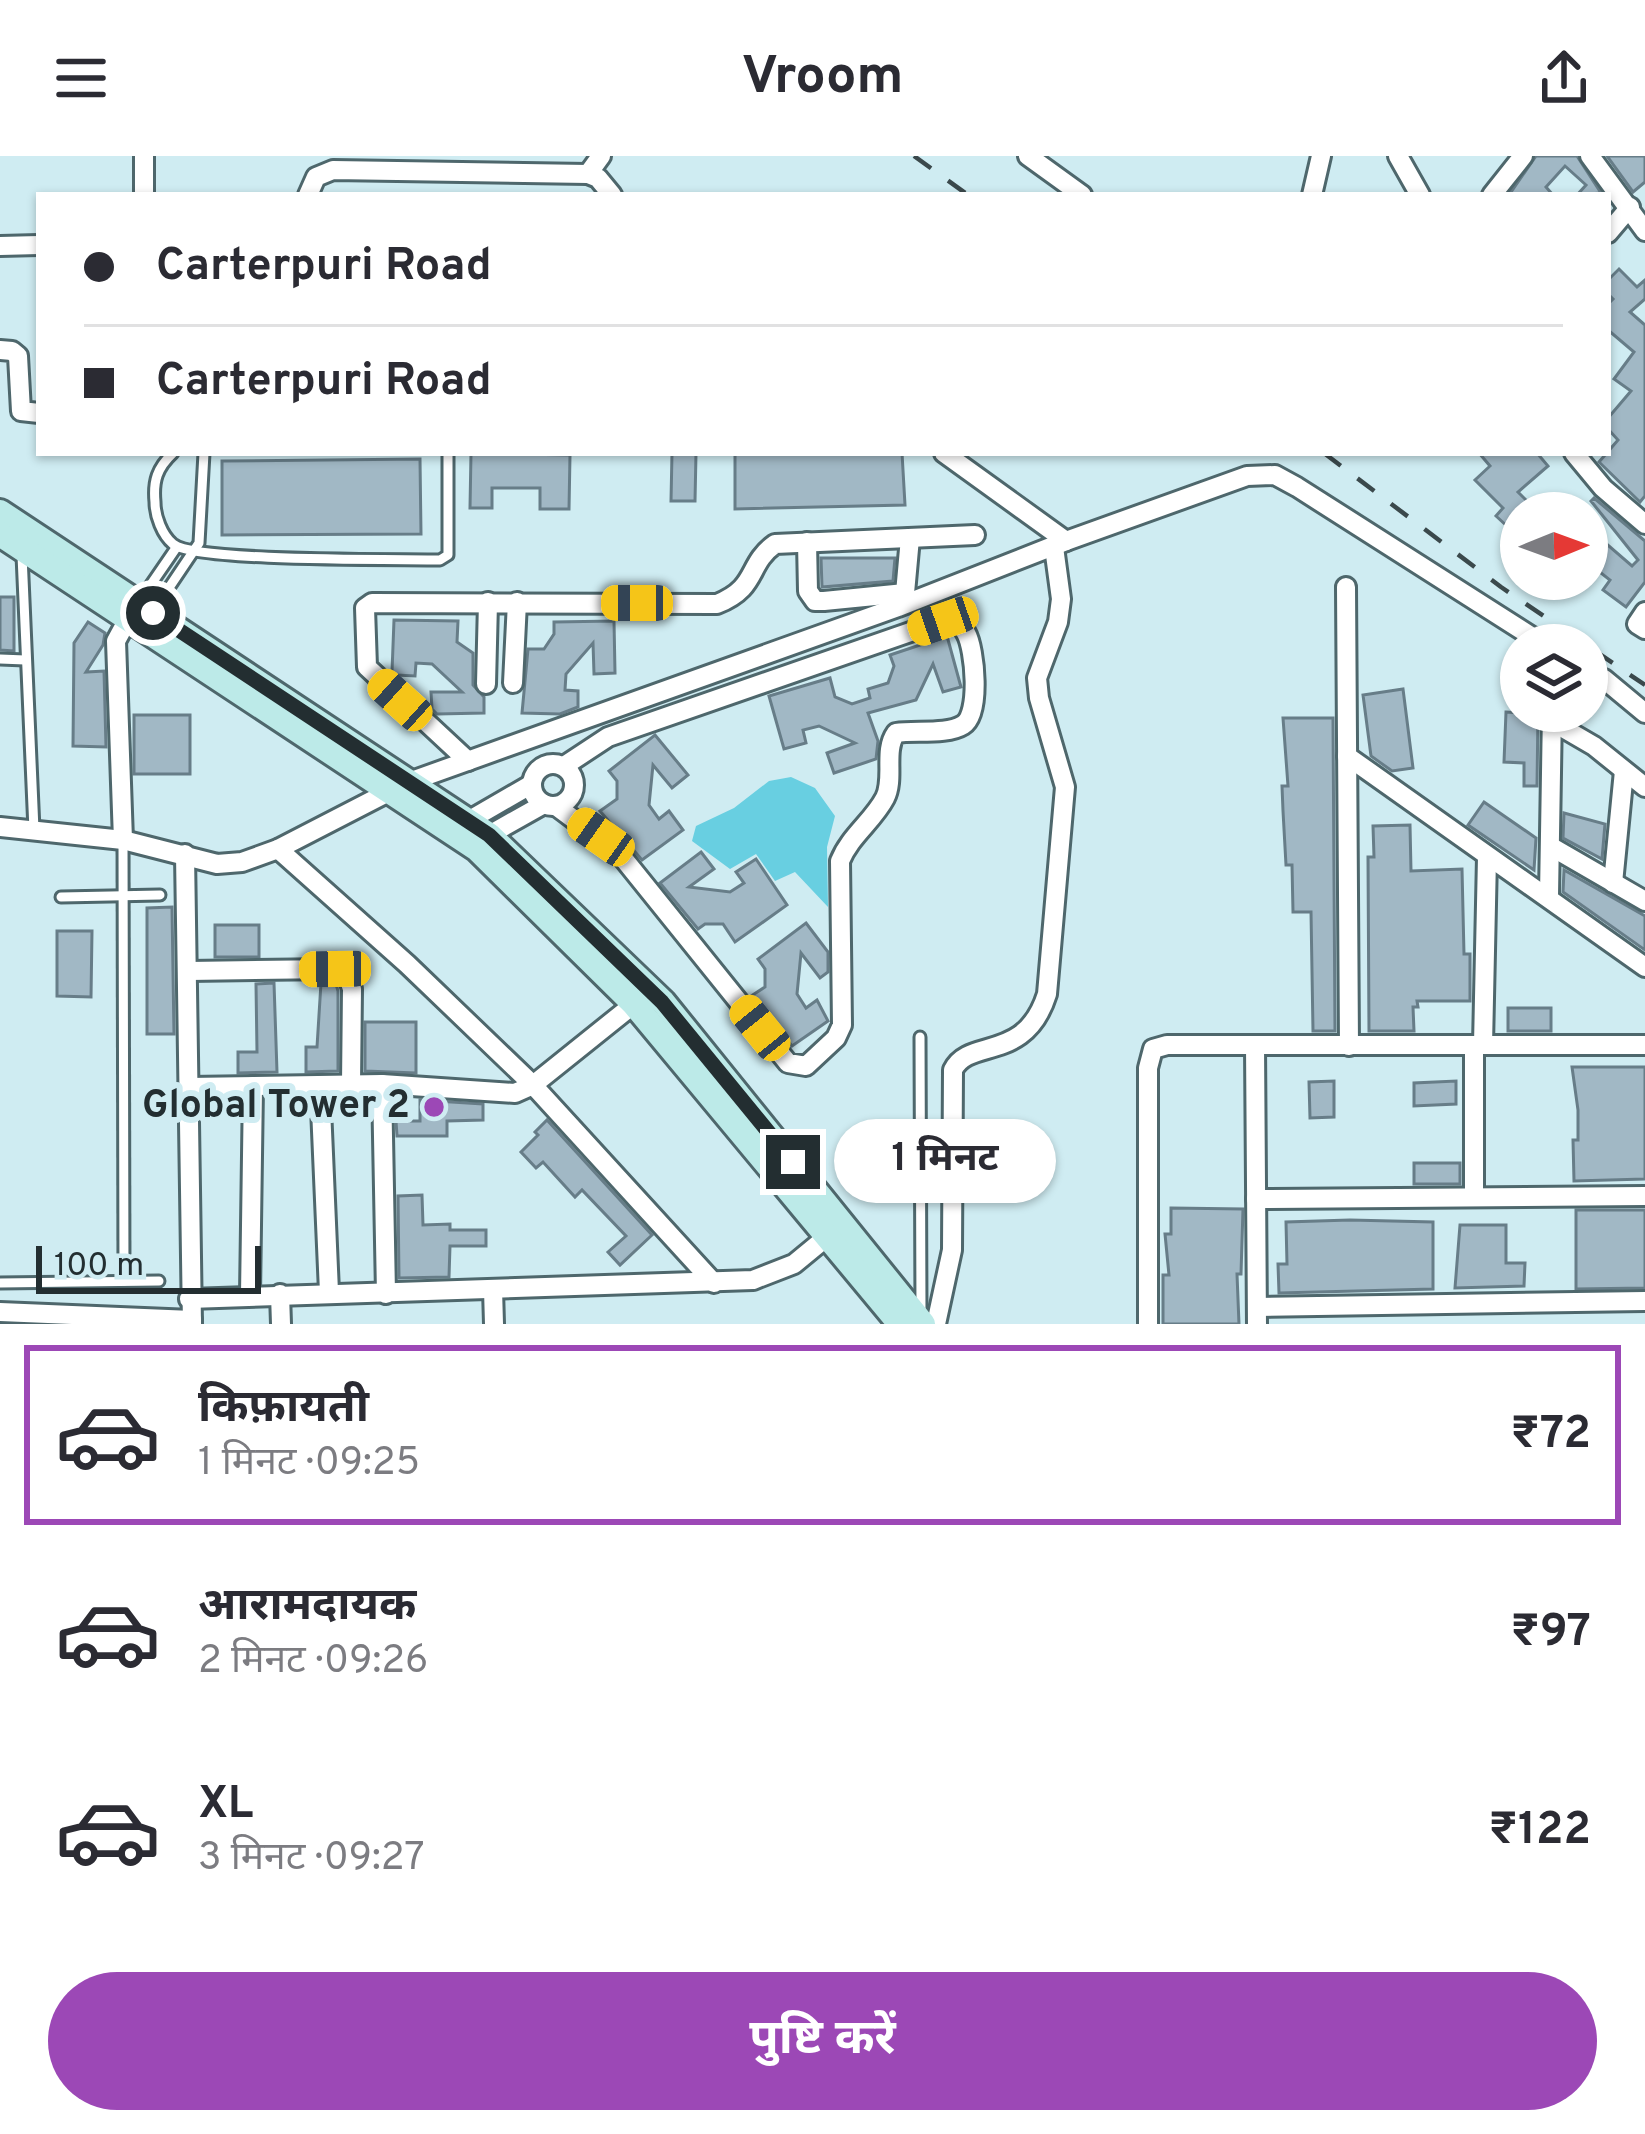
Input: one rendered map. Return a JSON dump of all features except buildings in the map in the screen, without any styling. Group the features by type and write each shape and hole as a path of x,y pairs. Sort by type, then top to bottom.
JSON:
{"main road":[{"path":"0,512 140,616 473,835 662,1002 919,1323"},
{"path":"0,534 140,616"},
{"path":"473,835 634,1004 828,1236 919,1323"}],"street":[{"path":"143,192 144,156"},
{"path":"579,192 582,173 601,156"},
{"path":"1028,156 1078,192"},
{"path":"1313,192 1321,156"},
{"path":"1398,156 1418,192"},
{"path":"1494,192 1523,156"},
{"path":"1590,156 1639,213 1611,231"},
{"path":"309,192 316,177 333,170 582,173 598,178 610,192"},
{"path":"0,246 36,245"},
{"path":"0,350 18,356 21,411 36,413"},
{"path":"948,456 1060,544"},
{"path":"1576,456 1603,488 1645,524"},
{"path":"0,827 122,840 217,864 242,862 278,849 397,788 898,608 1247,476 1275,475 1512,624"},
{"path":"468,761 367,668 365,608 380,600 717,604 739,595 766,550 775,544 975,536"},
{"path":"807,542 808,590 815,602 905,592 910,538"},
{"path":"919,1323 952,1250 953,1070 963,1057 1010,1043 1026,1032 1047,994 1065,788 1037,678 1058,622 1060,544"},
{"path":"1346,586 1349,1046"},
{"path":"486,683 488,602"},
{"path":"512,683 517,602"},
{"path":"1645,612 1637,624 1645,628"},
{"path":"122,840 116,641 140,616"},
{"path":"473,835 532,784 536,772 546,765 564,766 608,737 943,621 952,620 968,637 973,713 966,724 955,727 896,733 890,740 889,788 884,801 846,846 840,861 842,1025 836,1038 806,1066 788,1063 619,853 535,796 532,784"},
{"path":"1608,682 1645,713"},
{"path":"1549,896 1552,732"},
{"path":"1574,732 1645,787"},
{"path":"1347,756 1645,967"},
{"path":"473,835 567,800 574,789 573,776 564,766"},
{"path":"1613,883 1624,771"},
{"path":"1550,846 1645,901"},
{"path":"278,849 533,1085 714,1283"},
{"path":"0,1312 192,1322 185,854"},
{"path":"1474,1197 1487,857"},
{"path":"189,971 335,969 347,974 352,989 351,1084"},
{"path":"189,1087 382,1084 515,1093 533,1085 634,1004"},
{"path":"1148,1324 1148,1068 1153,1049 1167,1045 1645,1045"},
{"path":"1256,1046 1257,1315 1361,1315 1645,1301"},
{"path":"382,1084 386,1294"},
{"path":"320,1085 329,1292"},
{"path":"250,1295 254,1086"},
{"path":"1256,1199 1645,1196"},
{"path":"189,1298 753,1280 777,1273 828,1236"},
{"path":"493,1289 494,1324"},
{"path":"280,1294 280,1324"}],"lane":[{"path":"170,456 154,478 154,508 162,531 176,548 219,557 445,559 448,456"},
{"path":"140,616 196,552 202,530 204,456"},
{"path":"140,616 176,548"},
{"path":"22,549 34,830"},
{"path":"0,659 25,660"},
{"path":"122,840 124,1281"},
{"path":"62,897 160,895"},
{"path":"919,1323 923,1282 920,1037"},
{"path":"0,1283 159,1281"}],"shaded area":[{"path":"791,777 815,788 835,816 827,847 828,907 795,872 775,881 756,854 730,869 692,841 696,826 734,808 769,781"}],"railway":[{"path":"914,156 964,192"},
{"path":"1328,456 1501,587 1645,685"}],"place":[{"name":"Global Tower 2","path":"434,1107"}],"route":[{"path":"153,613 489,835 662,1002 793,1162"}]}
